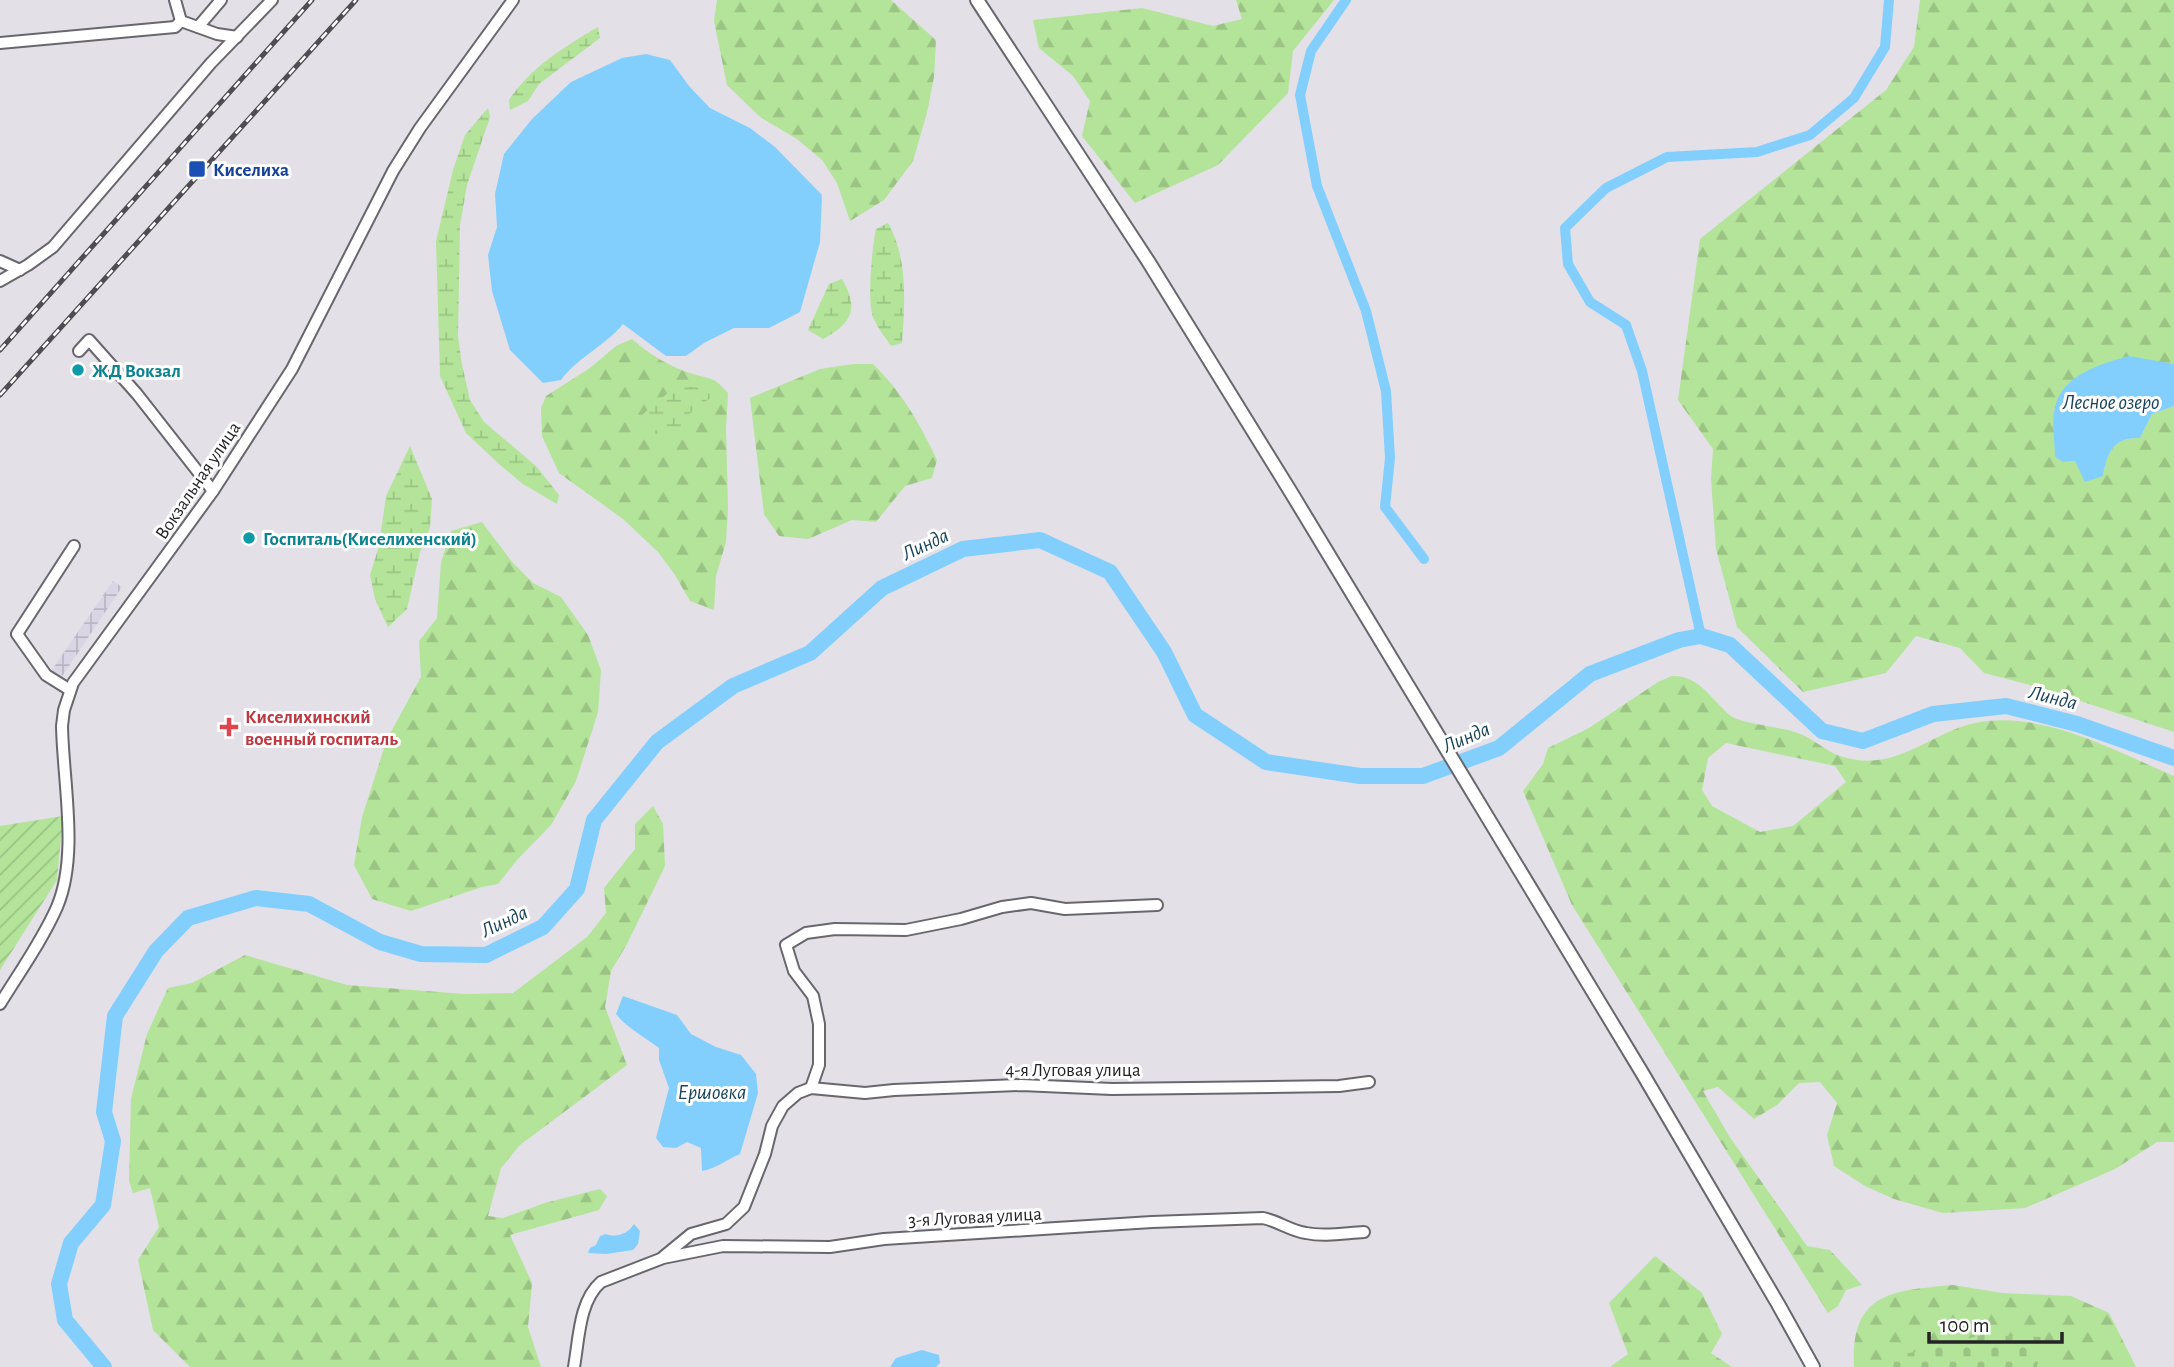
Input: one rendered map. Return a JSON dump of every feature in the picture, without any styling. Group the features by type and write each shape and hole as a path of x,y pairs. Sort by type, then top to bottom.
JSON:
{"main road":[{"path":"977,0 1148,261 1292,494 1648,1083 1779,1304 1813,1367"}],"street":[{"path":"175,0 181,21"},
{"path":"198,27 221,0"},
{"path":"0,281 46,254 53,247 211,63 272,0"},
{"name":"Вокзальная улица","path":"0,1004 47,926 57,906 65,875 67,832 62,726 70,690 90,657 213,491 292,369 393,171 420,128 513,0"},
{"path":"181,21 218,34 237,37"},
{"path":"0,43 175,27 181,21"},
{"path":"0,261 20,270"},
{"path":"79,351 89,340 144,403 213,491"},
{"path":"70,690 46,675 17,635 74,546"},
{"path":"663,1258 691,1234 726,1223 744,1207 765,1154 772,1126 783,1106 798,1093 811,1088 819,1065 819,1024 813,996 794,971 786,945 806,933 835,929 906,930 961,919 1002,907 1031,903 1065,909 1157,905"},
{"name":"4-я Луговая улица","path":"811,1088 865,1093 1021,1085 1112,1089 1168,1086 1339,1086 1369,1082"},
{"name":"3-я Луговая улица","path":"575,1367 584,1311 593,1289 601,1282 663,1258 723,1245 830,1247 884,1239 1152,1222 1263,1218 1276,1220 1307,1233 1364,1232"}],"shaded area":[{"path":"113,581 122,587 59,681 49,674"}],"green space":[{"path":"717,0 891,0 936,40 934,77 913,161 884,200 850,221 837,183 822,160 797,139 760,117 727,85 714,21"},
{"path":"1236,0 1334,0 1293,51 1288,93 1218,165 1135,203 1082,136 1090,101 1073,76 1039,48 1033,20 1142,8 1213,26 1242,19"},
{"path":"1920,0 2174,0 2174,364 2170,363 2054,409 2055,457 2063,462 2075,461 2079,466 2103,476 2109,454 2117,444 2123,440 2140,438 2152,414 2174,406 2174,732 2038,687 1984,673 1960,648 1916,636 1886,673 1803,692 1737,627 1716,549 1711,479 1713,449 1678,400 1700,239 1886,90 1914,47"},
{"path":"598,27 600,38 539,84 528,101 510,110 509,100 527,77 561,50"},
{"path":"488,108 490,117 467,185 460,225 458,336 462,365 470,400 484,422 536,466 559,495 557,504 523,484 466,433 440,376 436,241 453,170 465,135"},
{"path":"888,223 899,251 904,281 902,343 891,346 873,317 870,298 876,229"},
{"path":"842,279 851,299 850,315 840,328 823,339 808,330 829,284"},
{"path":"632,339 666,363 711,379 728,393 726,542 716,576 714,610 690,601 658,552 623,519 559,473 542,436 541,408 546,396 590,368 616,346"},
{"path":"873,364 902,397 937,460 932,478 905,486 876,522 852,520 808,539 779,536 764,514 750,398 820,369"},
{"path":"686,387 706,387 719,393 690,414 680,434 665,437 648,431 642,415 670,391"},
{"path":"410,446 432,499 430,528 420,552 407,609 388,627 375,599 370,575 379,546 386,496"},
{"path":"482,522 512,562 533,583 561,597 588,635 601,670 598,712 576,781 551,825 498,884 411,911 372,899 354,865 362,817 387,739 421,677 419,641 437,618 441,562 451,531"},
{"path":"1672,676 1690,680 1698,684 1736,719 1798,733 1835,754 1861,760 1881,760 1899,755 1968,725 1987,721 2012,721 2060,729 2174,776 2174,1142 2157,1142 2115,1169 2025,1208 1943,1213 1894,1199 1865,1186 1834,1166 1827,1135 1837,1103 1820,1082 1799,1083 1777,1105 1754,1119 1718,1087 1703,1091 1729,1136 1807,1246 1830,1250 1862,1285 1846,1290 1838,1306 1828,1313 1572,905 1523,791 1543,764 1548,748 1589,728 1658,682","holes":["1726,743 1835,766 1846,782 1793,826 1760,832 1712,806 1702,790 1708,758"]},
{"path":"653,806 663,824 665,866 611,971 605,1007 627,1065 520,1145 501,1168 488,1216 503,1218 545,1203 600,1189 607,1196 599,1210 510,1235 532,1283 528,1327 541,1367 190,1367 153,1330 138,1260 159,1227 150,1188 133,1193 129,1181 131,1099 147,1034 168,988 192,983 245,955 347,985 465,994 513,993 587,937 606,913 604,888 635,849 635,824"},
{"path":"63,816 57,880 0,970 0,826"},
{"path":"1655,1256 1702,1293 1722,1334 1711,1353 1732,1367 1610,1367 1628,1354 1609,1303"},
{"path":"1953,1285 2002,1293 2071,1296 2109,1313 2136,1367 1854,1367 1859,1323 1879,1300 1911,1290"},
{"path":"1982,1335 2042,1337 2037,1367 1893,1367 1889,1358"}],"water":[{"path":"646,54 670,60 710,108 750,128 775,147 822,195 820,242 800,312 769,328 734,328 704,343 686,356 666,356 623,324 561,380 543,383 510,350 492,291 488,255 497,227 495,194 504,154 532,119 571,82 622,58"},
{"name":"Лесное озеро","path":"2129,356 2174,364 2174,406 2152,414 2140,438 2123,440 2113,448 2103,476 2085,482 2075,461 2063,462 2055,457 2055,407 2059,396 2075,378 2095,367"},
{"name":"Ершовка","path":"623,996 677,1015 691,1034 716,1047 741,1055 756,1074 758,1093 740,1154 702,1171 701,1148 687,1142 676,1148 663,1147 656,1138 669,1088 659,1060 659,1048 616,1014"},
{"path":"634,1224 640,1231 638,1244 633,1250 606,1254 588,1253 600,1236 622,1234"},
{"path":"922,1350 939,1355 940,1363 936,1367 890,1367 896,1358"}],"waterway":[{"path":"1346,0 1311,51 1300,95 1317,186 1366,311 1386,391 1390,458 1385,507 1424,559"},
{"path":"1701,636 1642,371 1626,325 1590,302 1568,264 1565,228 1606,188 1667,157 1757,152 1810,135 1854,98 1885,47 1889,0"},
{"name":"Линда","path":"104,1367 65,1320 59,1284 71,1243 103,1205 113,1141 104,1112 115,1016 156,951 188,918 256,898 309,904 380,942 421,954 486,955 543,927 577,889 594,820 657,742 733,686 810,653 882,588 963,549 1040,540 1110,572 1164,652 1195,715 1266,762 1360,776 1423,776 1499,748 1590,674 1679,640 1701,636 1730,645 1822,731 1863,741 1933,714 2006,706 2077,724 2174,758"}],"railway":[{"path":"0,350 312,0"},
{"path":"0,395 356,0"}],"place":[{"name":"Киселиха","path":"197,169"},
{"name":"ЖД Вокзал","path":"78,370"},
{"name":"Госпиталь(Киселихенский)","path":"249,538"},
{"name":"Киселихинский военный госпиталь","path":"229,727"}]}
